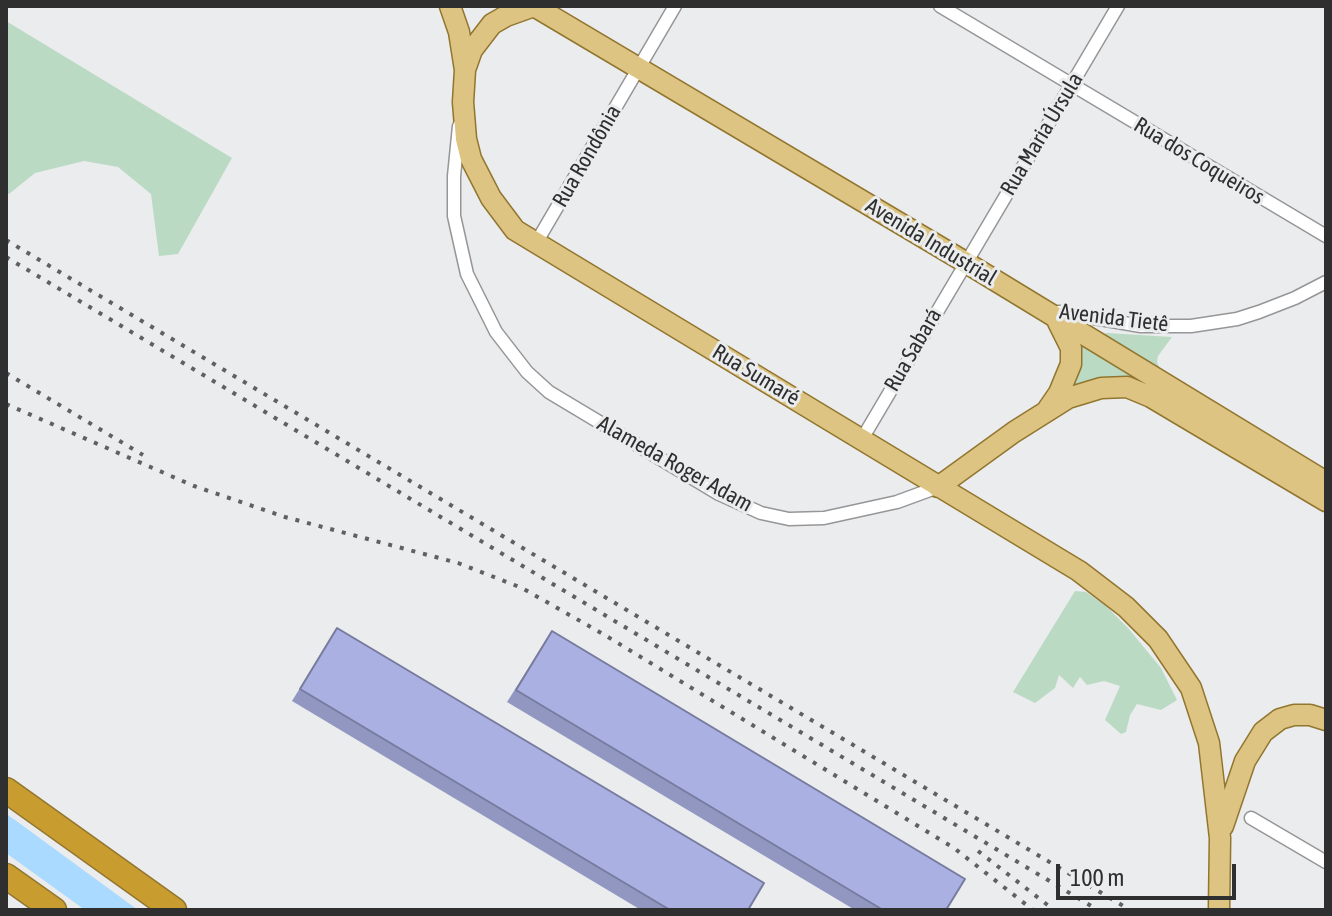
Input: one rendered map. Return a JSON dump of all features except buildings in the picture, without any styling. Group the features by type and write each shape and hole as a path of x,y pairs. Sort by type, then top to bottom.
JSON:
{"highway":[{"path":"6,790 174,910"},
{"path":"6,876 54,910"}],"main road":[{"name":"Rua Sumaré","path":"450,6 459,32 465,70 463,102 466,139 475,171 506,221 536,243 1088,577 1140,619 1173,658 1197,700 1212,758 1220,838"},
{"name":"Rua Sumaré","path":"465,70 472,50 492,24 534,6"},
{"name":"Avenida Industrial","path":"534,6 965,262 1326,482"},
{"name":"Alameda Roger Adam","path":"1048,409 1067,378 1072,358 1067,338 1057,320"},
{"name":"Alameda Roger Adam","path":"938,487 1048,409 1078,394 1101,388 1127,387 1151,397 1326,501"},
{"path":"907,466 940,471 962,469 959,491 966,503"},
{"path":"1219,910 1220,838 1241,772 1258,738 1268,727 1287,716 1302,714 1322,719"}],"street":[{"name":"Rua Rondônia","path":"536,243 675,6"},
{"name":"Rua dos Coqueiros","path":"940,6 1326,236"},
{"name":"Rua Maria Úrsula","path":"965,262 1118,6"},
{"name":"Alameda Roger Adam","path":"463,102 455,154 453,197 457,234 467,274 496,332 512,354 549,392 738,505 789,519 824,518 866,510 938,487"},
{"path":"453,197 463,180 475,171"},
{"name":"Rua Sabará","path":"862,439 965,262"},
{"name":"Avenida Tietê","path":"1039,308 1119,323 1191,326 1237,319 1259,312 1326,282"},
{"path":"1251,818 1326,862"}],"green space":[{"path":"6,21 232,158 178,254 159,256 151,194 118,167 84,161 35,173 6,194"},
{"path":"1102,334 1172,337 1158,356 1162,374"},
{"path":"1083,344 1157,386 1068,391 1079,346"},
{"path":"1075,591 1086,592 1128,628 1161,668 1177,700 1161,710 1137,704 1130,715 1126,732 1121,734 1105,720 1120,686 1104,681 1087,685 1080,677 1073,688 1059,675 1055,688 1035,703 1013,692"}],"water":[{"path":"6,814 138,910 85,910 6,853"}],"railway":[{"path":"6,240 1130,910"},
{"path":"6,257 1098,910"},
{"path":"6,373 143,455"},
{"path":"6,404 194,486 285,517 458,563 522,588 954,848 1033,910"},
{"path":"978,851 1054,910"}]}
